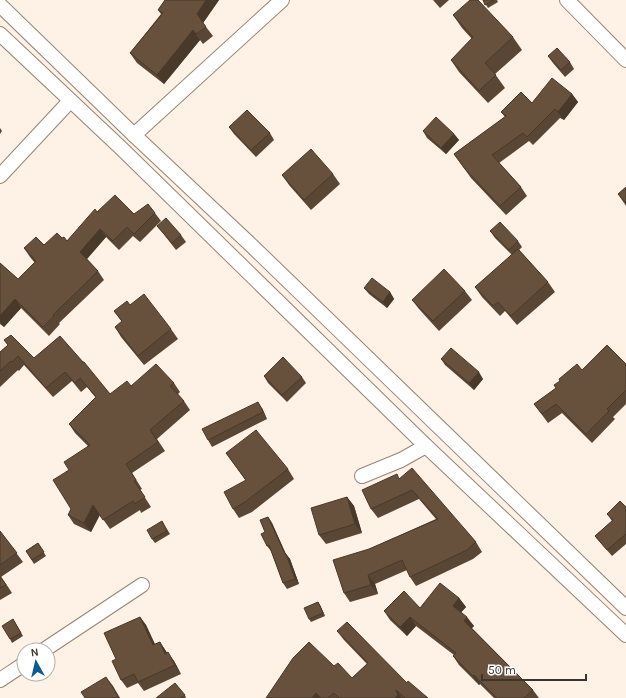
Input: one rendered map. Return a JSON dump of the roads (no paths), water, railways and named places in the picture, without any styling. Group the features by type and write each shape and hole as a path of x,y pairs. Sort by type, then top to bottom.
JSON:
{"street":[{"path":"134,135 282,0"},
{"path":"567,0 626,60"},
{"path":"0,5 626,608"},
{"path":"0,34 277,300 426,446 626,635"},
{"path":"0,176 70,101"},
{"path":"277,300 292,286"},
{"path":"362,476 401,460 426,446"},
{"path":"56,642 142,585"},
{"path":"0,680 16,669"}]}
